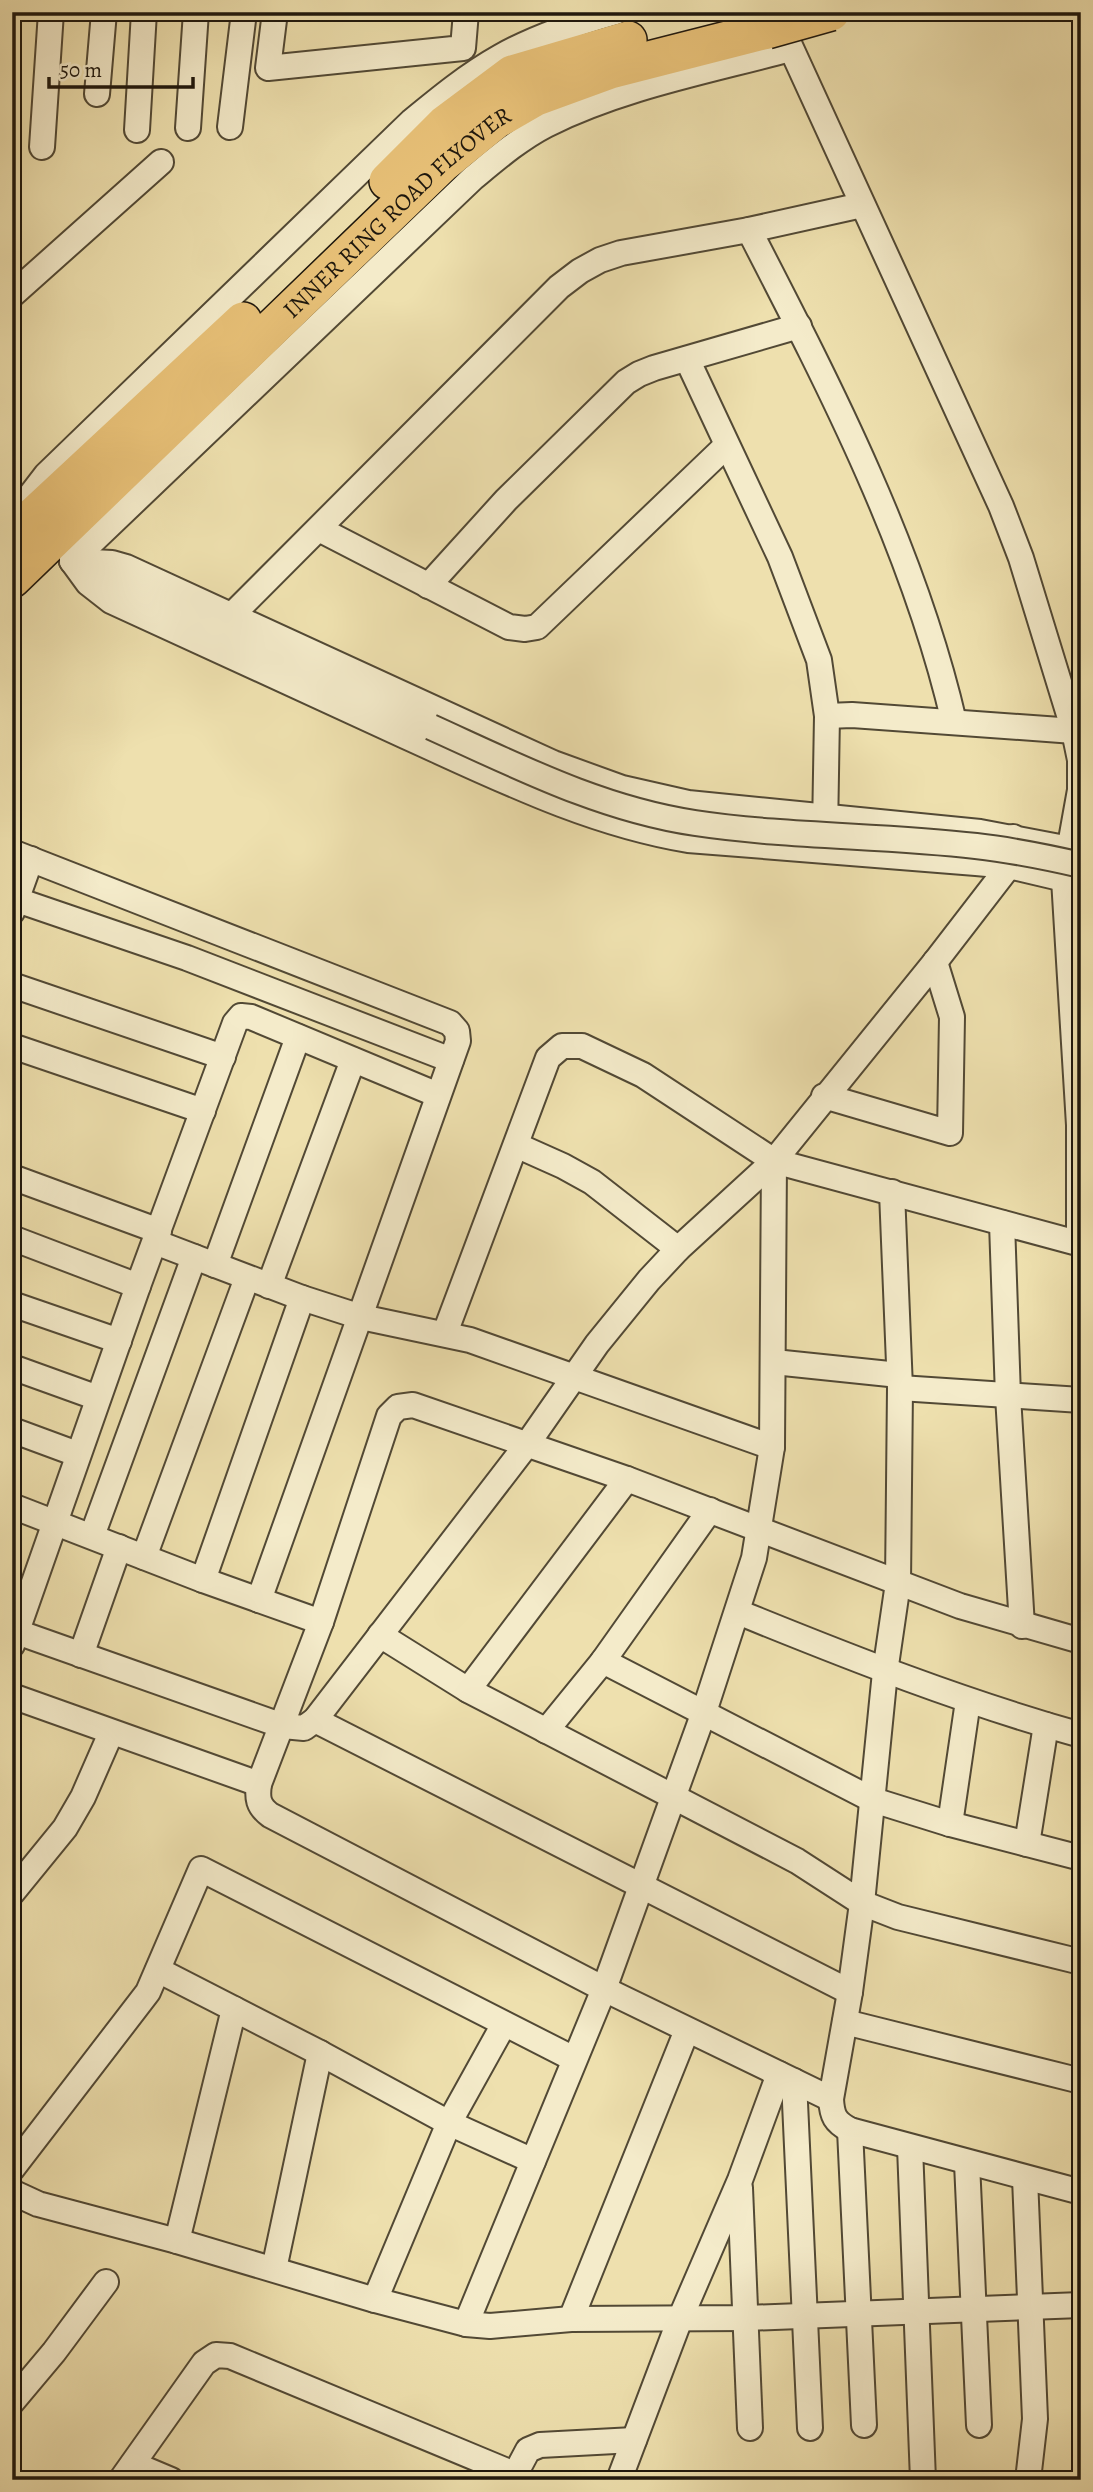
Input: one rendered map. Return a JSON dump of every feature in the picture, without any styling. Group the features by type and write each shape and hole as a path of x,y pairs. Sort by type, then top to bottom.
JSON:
{"highway":[{"name":"INNER RING ROAD FLYOVER","path":"42,535 295,273 445,124 476,99 512,75 548,62 738,12"},
{"name":"INNER RING ROAD FLYOVER","path":"42,535 442,164 496,120 536,97 610,69 831,12"},
{"path":"12,579 42,535"}],"street":[{"path":"42,147 51,12"},
{"path":"97,94 104,12"},
{"path":"137,130 144,12"},
{"path":"188,128 196,12"},
{"path":"230,127 244,12"},
{"path":"275,12 268,68 463,48 466,12"},
{"path":"445,1334 548,1058 562,1046 582,1046 643,1075 774,1161 1080,1244 1072,864 1080,790 1080,760 1074,731 1039,612 1006,519 775,12"},
{"path":"600,13 500,57 456,85 412,121 46,475 26,501 42,535 89,583 111,601 561,806 649,834 727,845 1009,866 1072,864"},
{"path":"42,535 510,147 544,126 588,106 790,49"},
{"path":"12,295 161,162"},
{"path":"232,615 559,287 580,271 621,253 749,230 862,205"},
{"path":"749,230 799,326 881,501 941,665 954,722"},
{"path":"428,586 506,500 612,393 639,374 799,326"},
{"path":"687,359 780,557 819,660 827,716 824,853"},
{"path":"319,529 509,626 525,629 537,627 726,446"},
{"path":"42,535 126,567 587,777 688,803 1013,837 1072,864"},
{"path":"42,535 431,727 565,788 648,814 695,823 978,846 1072,864"},
{"path":"827,716 852,715 1074,731"},
{"path":"438,1095 251,1017 241,1016 235,1023 77,1454 57,1522 14,1638 81,1655 283,1726 304,1728 315,1720 528,1443 597,1344 649,1280 678,1249 774,1161 935,962 1009,866 1013,837"},
{"path":"259,1600 458,1041 457,1031 450,1023 22,855 14,906 176,954 451,1060"},
{"path":"824,1096 950,1133 952,1017 935,962"},
{"path":"12,985 223,1057"},
{"path":"92,1536 298,1037"},
{"path":"12,1046 202,1111"},
{"path":"144,1557 353,1060"},
{"path":"516,1145 592,1182 678,1249"},
{"path":"466,2325 604,1989 643,1885 738,1612 761,1530 772,1447 774,1161"},
{"path":"12,1177 157,1237 204,1261 302,1298 361,1317 470,1340 772,1447"},
{"path":"892,1192 900,1381 898,1583 862,1903 831,2099 832,2114 839,2124 850,2130 1080,2192 1081,2210"},
{"path":"1002,1223 1008,1396 1022,1626"},
{"path":"12,1238 138,1286"},
{"path":"203,1580 302,1298"},
{"path":"12,1304 119,1341"},
{"path":"774,1362 1008,1396 1081,1400"},
{"path":"12,1367 98,1398"},
{"path":"831,2099 604,1989 261,1808 259,1784 321,1622 390,1416 398,1407 413,1405 627,1479 898,1583 1022,1626 1081,1641"},
{"path":"12,1430 77,1454"},
{"path":"468,1690 627,1479"},
{"path":"12,1506 203,1580 321,1622"},
{"path":"546,1731 603,1661 710,1510"},
{"path":"81,1655 119,1547"},
{"path":"738,1612 886,1672 968,1701 1081,1735"},
{"path":"380,1635 468,1690 797,1861 862,1903 898,1917 1081,1962"},
{"path":"603,1661 873,1801 1081,1858"},
{"path":"12,1696 259,1784"},
{"path":"950,1824 968,1701"},
{"path":"315,1720 850,1992"},
{"path":"1027,1844 1046,1725"},
{"path":"12,1893 65,1828 83,1797 111,1733"},
{"path":"12,2169 148,1992 201,1869 574,2059"},
{"path":"158,1970 449,2123 533,2161"},
{"path":"177,2241 234,2009"},
{"path":"845,2022 1081,2081"},
{"path":"375,2300 449,2123 505,2024"},
{"path":"571,2319 687,2030"},
{"path":"274,2269 320,2053"},
{"path":"619,2480 680,2319 786,2077"},
{"path":"786,2077 806,2316 810,2428"},
{"path":"850,2130 864,2425"},
{"path":"909,2147 923,2480"},
{"path":"967,2163 979,2425"},
{"path":"1025,2178 1035,2419 1028,2480"},
{"path":"740,2180 750,2428"},
{"path":"12,2192 38,2204 177,2241 466,2325 509,2325 571,2319 747,2318 1081,2305"},
{"path":"12,2402 54,2352 106,2282"},
{"path":"171,2480 127,2472 204,2363 216,2355 230,2356 513,2477 528,2450 540,2445 634,2440"}]}
